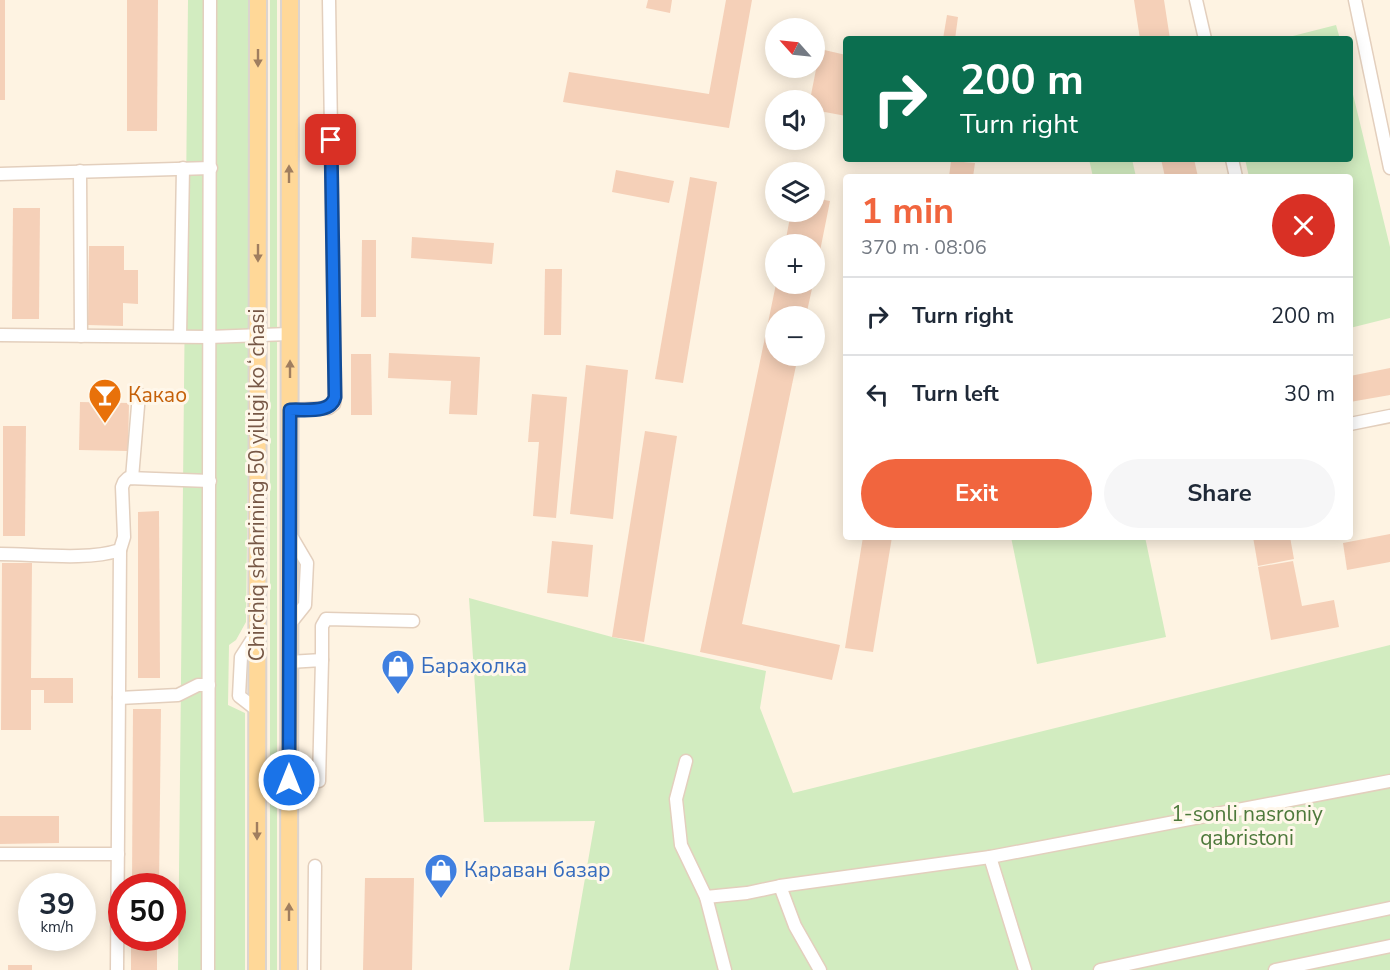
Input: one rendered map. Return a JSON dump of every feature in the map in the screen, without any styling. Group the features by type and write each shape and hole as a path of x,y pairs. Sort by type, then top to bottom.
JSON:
{"main road":[{"name":"Chirchiq shahrining 50 yilligi koʻchasi","path":"257,970 258,0"},
{"name":"Chirchiq shahrining 50 yilligi koʻchasi","path":"289,970 290,0"}],"street":[{"path":"208,970 210,0"},
{"path":"290,410 328,408 334,404 335,397 329,0"},
{"path":"1196,0 1204,36"},
{"path":"1355,0 1390,168"},
{"path":"180,336 183,168"},
{"path":"0,174 211,168"},
{"path":"80,171 81,336"},
{"path":"0,335 209,337 289,334"},
{"path":"132,478 139,394"},
{"path":"1353,423 1390,416"},
{"path":"117,970 120,550 124,537 122,487 128,478 210,481"},
{"path":"0,554 83,555 120,550"},
{"path":"319,781 322,626 326,619 413,621"},
{"path":"289,662 322,660"},
{"path":"119,698 178,695 198,686 209,685"},
{"path":"686,762 676,799 681,845 706,897 725,970"},
{"path":"706,897 990,857 1390,781"},
{"path":"0,854 118,854"},
{"path":"990,857 1025,970"},
{"path":"315,866 315,970"},
{"path":"780,886 795,926 820,970"},
{"path":"1100,970 1390,908"},
{"path":"1275,970 1390,946"}],"green space":[{"path":"188,0 254,0 246,622 236,640 229,645 228,705 245,713 245,970 178,970 178,951 186,951 186,873 179,873"},
{"path":"270,0 277,0 277,970 270,970"},
{"path":"1336,25 1339,36 1293,36"},
{"path":"1353,94 1390,247 1390,318 1353,327 1353,174 1248,174 1246,162 1353,162"},
{"path":"1090,162 1133,162 1135,174 1092,174"},
{"path":"1012,540 1146,540 1166,637 1037,664"},
{"name":"1-sonli nasroniy qabristoni","path":"469,598 612,637 766,671 760,708 793,793 1390,645 1390,970 569,970 595,821 484,822"}],"building":[{"path":"0,0 5,0 5,100 0,100"},
{"path":"127,0 158,0 157,131 127,131"},
{"path":"648,0 672,0 670,13 646,8"},
{"path":"726,0 752,0 729,128 563,102 569,72 709,94"},
{"path":"1134,0 1164,0 1170,36 1140,36"},
{"path":"947,15 958,17 955,36 944,36"},
{"path":"825,50 843,54 843,115 825,112 825,90 812,90 814,78 825,78"},
{"path":"951,162 975,163 973,174 949,174"},
{"path":"1162,162 1195,162 1197,174 1164,174"},
{"path":"616,170 674,181 669,203 612,192"},
{"path":"690,177 717,182 683,383 655,379"},
{"path":"825,200 830,201 823,234 787,234 789,222 825,222"},
{"path":"13,208 40,208 39,319 12,319"},
{"path":"412,237 494,243 492,264 411,258"},
{"path":"362,240 376,240 376,317 361,317"},
{"path":"89,246 124,246 124,270 138,270 138,304 123,303 123,326 88,325"},
{"path":"545,269 562,269 561,335 544,335"},
{"path":"774,294 811,294 808,306 771,306"},
{"path":"765,337 765,366 796,366 742,624 840,645 832,680 700,652"},
{"path":"389,353 480,357 477,415 449,414 451,381 388,378"},
{"path":"351,354 371,354 372,415 351,415"},
{"path":"586,365 628,370 613,519 570,514"},
{"path":"1390,368 1390,395 1353,401 1353,375"},
{"path":"532,394 567,397 556,518 533,516 539,442 528,442"},
{"path":"80,402 129,403 128,451 79,450"},
{"path":"3,426 26,426 25,536 3,536"},
{"path":"645,431 677,436 644,642 612,637"},
{"path":"159,511 160,678 138,678 138,512"},
{"path":"1390,534 1390,562 1347,570 1343,543"},
{"path":"863,540 892,540 873,652 845,648"},
{"path":"1254,540 1291,540 1294,559 1258,566"},
{"path":"552,541 593,545 588,597 547,593"},
{"path":"1293,561 1302,606 1334,600 1339,627 1271,640 1258,567"},
{"path":"2,563 32,563 31,678 73,678 73,703 44,703 44,690 31,690 31,730 1,730"},
{"path":"133,709 161,709 159,873 132,873"},
{"path":"0,816 59,816 59,843 0,844"},
{"path":"365,878 414,878 412,970 363,970"},
{"path":"131,951 157,951 157,970 131,970"},
{"path":"8,965 32,965 32,970 8,970"}],"place":[{"name":"Какао","path":"105,424"},
{"name":"Барахолка","path":"398,695"},
{"name":"Караван базар","path":"441,899"}],"route":[{"path":"289,780 290,410 328,408 334,404 331,140"}]}
